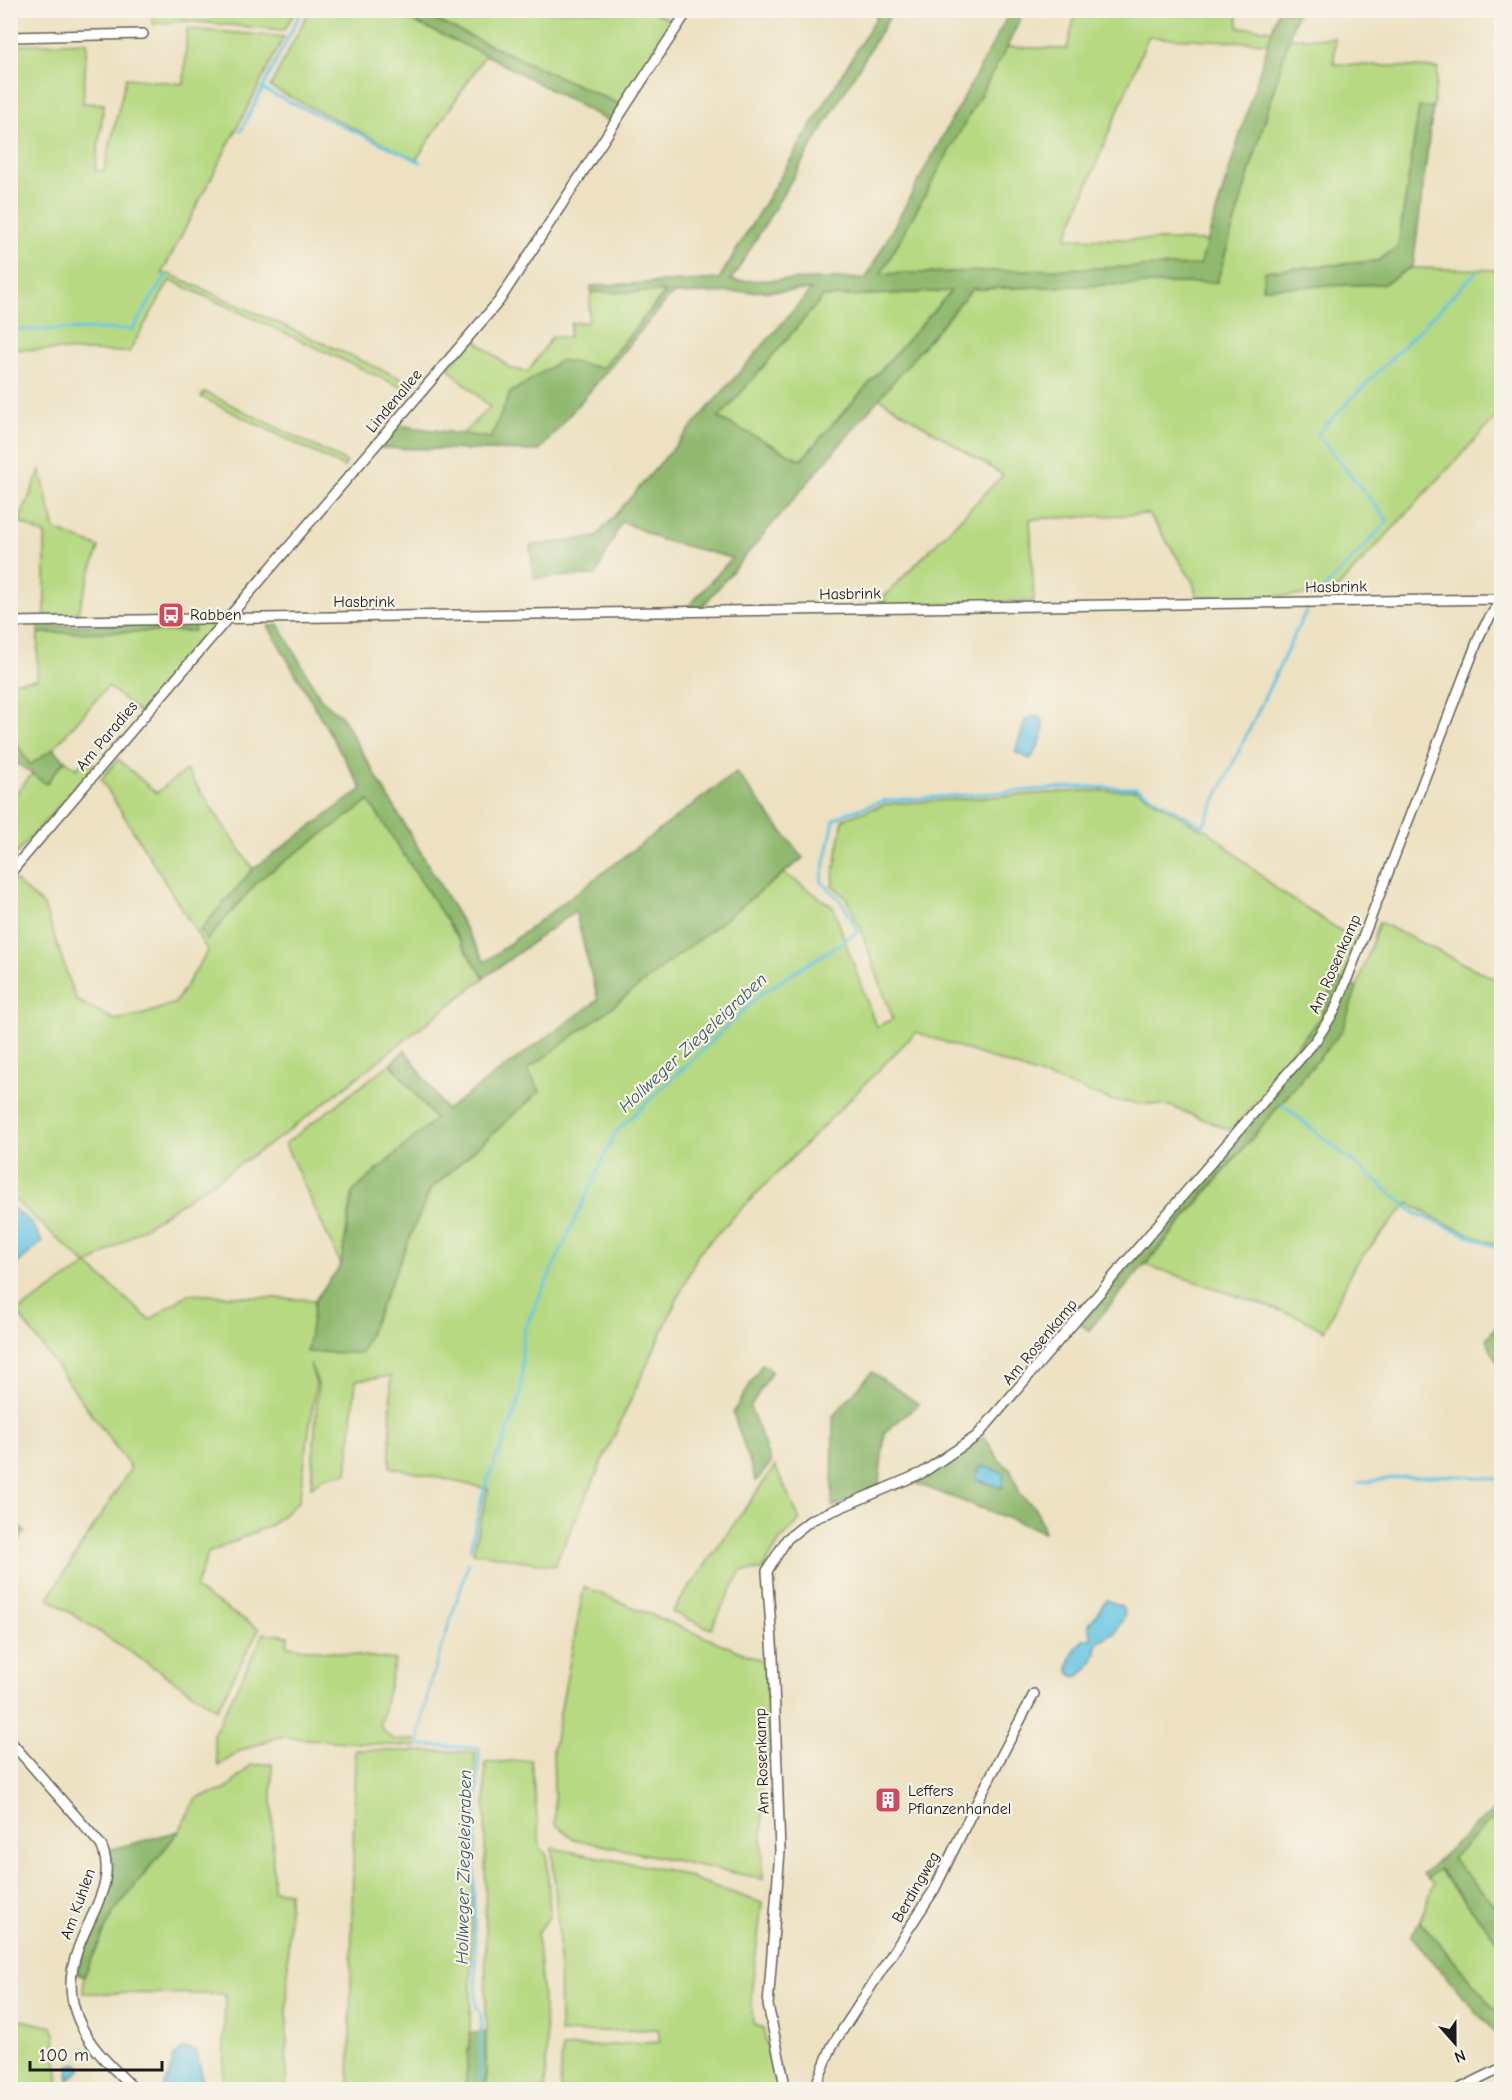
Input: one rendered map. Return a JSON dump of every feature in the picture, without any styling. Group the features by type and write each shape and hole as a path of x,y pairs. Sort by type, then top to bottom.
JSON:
{"street":[{"name":"Lindenallee","path":"227,619 498,301 688,10"},
{"path":"10,37 143,34"},
{"name":"Hasbrink","path":"227,619 1501,598"},
{"name":"Am Rosenkamp","path":"786,2090 768,2005 780,1851 773,1657 766,1598 767,1571 787,1539 811,1520 922,1473 977,1436 1316,1041 1335,1010 1488,616 1501,598"},
{"path":"1473,600 1484,609 1488,616"},
{"path":"10,622 227,619"},
{"name":"Am Paradies","path":"10,873 227,619"},
{"name":"Berdingweg","path":"814,2090 825,2060 838,2037 934,1890 1034,1694"},
{"name":"Am Kuhlen","path":"10,1741 101,1845 106,1856 105,1881 75,1957 69,1982 76,2012 87,2038 135,2090"},
{"path":"1457,2090 1502,2068"}],"green space":[{"path":"152,10 296,11 284,30 185,21 152,24"},
{"path":"1011,10 1024,11 1007,47 881,274 1200,265 1278,11 1297,11 1217,282 972,289 702,607 687,608 732,558 662,540 622,521 596,575 534,578 530,546 596,537 811,290 672,294 539,451 380,448 397,425 491,438 510,393 561,360 602,368 666,292 591,292 591,286 719,279 880,11 893,11 731,281 866,278","holes":["951,291 801,460 719,418 823,297"]},
{"path":"309,11 390,11 486,54 416,160 270,87"},
{"path":"390,11 415,11 621,105 612,123 486,55"},
{"path":"415,11 651,11 677,23 655,48 621,105"},
{"path":"1076,11 1237,11 1238,27 1272,30 1268,43 1148,37 1066,238 1208,241 1200,266 881,274 1007,47 1067,49"},
{"path":"187,29 284,37 162,273 172,275 415,385 410,391 170,280 129,352 11,349 10,69 16,45 87,42 83,103 104,104 95,171 104,171 126,78 184,84"},
{"path":"1289,38 1335,38 1334,64 1438,68 1433,107 1419,108 1398,247 1377,261 1266,271 1262,287 1384,284 1410,268 1501,270 1501,412 1331,595 1197,597 1192,580 1149,514 1030,519 1034,601 875,606 1003,475 879,398 972,289 1217,282"},
{"path":"1419,107 1433,107 1413,266 1384,284 1262,288 1265,271 1377,261 1398,247"},
{"path":"666,291 602,368 561,361 510,393 491,438 455,441 490,407 448,368 474,339 510,368 528,372 552,337 569,337 571,323 588,322 591,292"},
{"path":"952,291 801,460 719,418 823,297"},
{"path":"205,392 347,462 344,467 201,397"},
{"path":"40,470 55,530 99,547 77,614 45,616 45,535 19,522"},
{"path":"194,624 219,624 141,714 108,686 53,749 30,765 11,735 11,682 37,679 38,633 193,631"},
{"path":"194,624 194,631 38,633 38,626"},
{"path":"279,625 321,699 341,716 485,962 736,772 803,858 602,1015 527,1070 540,1091 430,1190 361,1353 307,1352 315,1300 341,1265 353,1192 435,1119 391,1063 405,1050 446,1110 598,1000 575,911 484,978 369,801 260,879 207,940 200,930 253,869 362,789 268,626"},
{"path":"11,735 30,765 53,749 65,760 46,784 11,759"},
{"path":"86,758 95,766 15,855 11,850 11,799 32,774 46,784 65,760 76,769"},
{"path":"118,759 156,793 186,770 253,869 201,930 207,939 260,879 369,801 484,978 282,1136 88,1265 150,1320 188,1294 315,1300 308,1352 361,1353 430,1190 540,1091 526,1070 784,873 833,907 876,1027 893,1019 860,927 846,898 832,885 843,819 886,804 1079,791 1137,790 1203,830 1206,829 1279,891 1358,942 1344,982 1336,979 1320,1018 1277,1069 1279,1080 1230,1130 1170,1106 1114,1101 916,1032 699,1252 554,1566 473,1552 488,1489 390,1467 391,1376 356,1380 347,1473 324,1478 311,1487 318,1384 310,1363 316,1384 299,1501 271,1525 208,1553 195,1589 259,1629 217,1709 48,1598 131,1468 17,1312 87,1265 11,1197 12,878 44,906 76,1000 115,1020 145,1014 175,1003 208,951 101,779"},
{"path":"1379,922 1501,982 1501,1247 1444,1223 1408,1203 1354,1266 1324,1331 1302,1318 1146,1265 1342,1031"},
{"path":"1336,979 1357,988 1342,1031 1089,1330 1080,1324 1280,1087 1277,1069 1320,1018"},
{"path":"391,1063 435,1119 353,1192 341,1265 285,1144"},
{"path":"1501,1320 1501,1369 1486,1339"},
{"path":"762,1364 772,1371 750,1407 771,1463 756,1481 733,1413"},
{"path":"872,1372 919,1404 885,1432 878,1489 832,1507 833,1416"},
{"path":"985,1437 999,1460 1010,1469 1020,1494 1036,1509 1044,1532 915,1483"},
{"path":"775,1466 800,1520 779,1542 762,1570 741,1571 711,1629 672,1612"},
{"path":"11,1517 25,1532 11,1551"},
{"path":"584,1587 765,1662 771,1749 761,1765 763,1879 574,1839 555,1824 553,1750"},
{"path":"264,1633 288,1636 287,1646 395,1660 380,1725 386,1734 394,1739 403,1741 414,1739 417,1747 279,1737 242,1750 218,1766 213,1735"},
{"path":"355,1750 475,1752 470,2033 465,2089 349,2089"},
{"path":"531,1760 540,1846 547,1856 550,1915 537,1934 547,2043 545,2089 486,2089 485,1763"},
{"path":"272,1764 273,1890 289,1892 286,2089 223,2089 225,1994 83,1993 84,1976 113,1913 179,1831 196,1798 225,1790 251,1765"},
{"path":"1501,1803 1501,1811 1452,1858 1501,1913 1501,1945 1439,1869 1428,1878 1423,1874"},
{"path":"1501,1811 1501,1913 1452,1858"},
{"path":"179,1831 113,1913 84,1976 77,1973 85,1945 108,1892 114,1864 109,1850"},
{"path":"552,1848 671,1871 762,1903 751,1995 753,2023 763,2029 778,2089 753,2089 751,2085 744,2090 560,2089 562,2048 660,2042 658,2029 560,2033 559,1937"},
{"path":"1438,1869 1501,1945 1501,2016 1420,1921 1434,1883 1428,1878"},
{"path":"1420,1921 1501,2016 1501,2040 1411,1936"},
{"path":"11,2018 52,2027 55,2035 59,2089 11,2089"},
{"path":"470,2033 486,2033 486,2089 465,2089"}],"water":[{"path":"1033,716 1041,718 1043,734 1030,759 1015,752 1026,719"},
{"path":"10,1206 31,1222 42,1242 11,1269"},
{"path":"981,1466 1004,1473 1002,1488 975,1479"},
{"path":"1106,1600 1122,1606 1125,1615 1115,1633 1097,1643 1096,1653 1091,1663 1085,1672 1076,1677 1070,1674 1070,1660 1084,1639 1092,1639 1089,1625"},
{"path":"183,2049 190,2049 197,2053 202,2077 201,2089 165,2089 164,2084 170,2076 173,2057"},
{"path":"78,2063 82,2069 68,2080 69,2065"}],"waterway":[{"path":"241,131 302,10"},
{"path":"262,89 421,162"},
{"path":"1316,597 1388,521 1317,434 1476,272"},
{"path":"10,330 133,329 166,275"},
{"name":"Hollweger Ziegeleigraben","path":"470,1549 484,1490 520,1396 525,1328 615,1133 762,993 858,932 843,904 821,882 834,820 883,801 1076,787 1137,788 1203,826 1307,609"},
{"path":"1282,1104 1415,1213 1502,1250"},
{"path":"1358,1483 1430,1476 1466,1476 1502,1480"},
{"name":"Hollweger Ziegeleigraben","path":"469,1562 430,1684 419,1734 420,1745 479,1748 474,1881 476,2005 481,2013 480,2090"}],"place":[{"name":"Rabben","path":"171,615"},
{"name":"Leffers Pflanzenhandel","path":"888,1800"}]}
